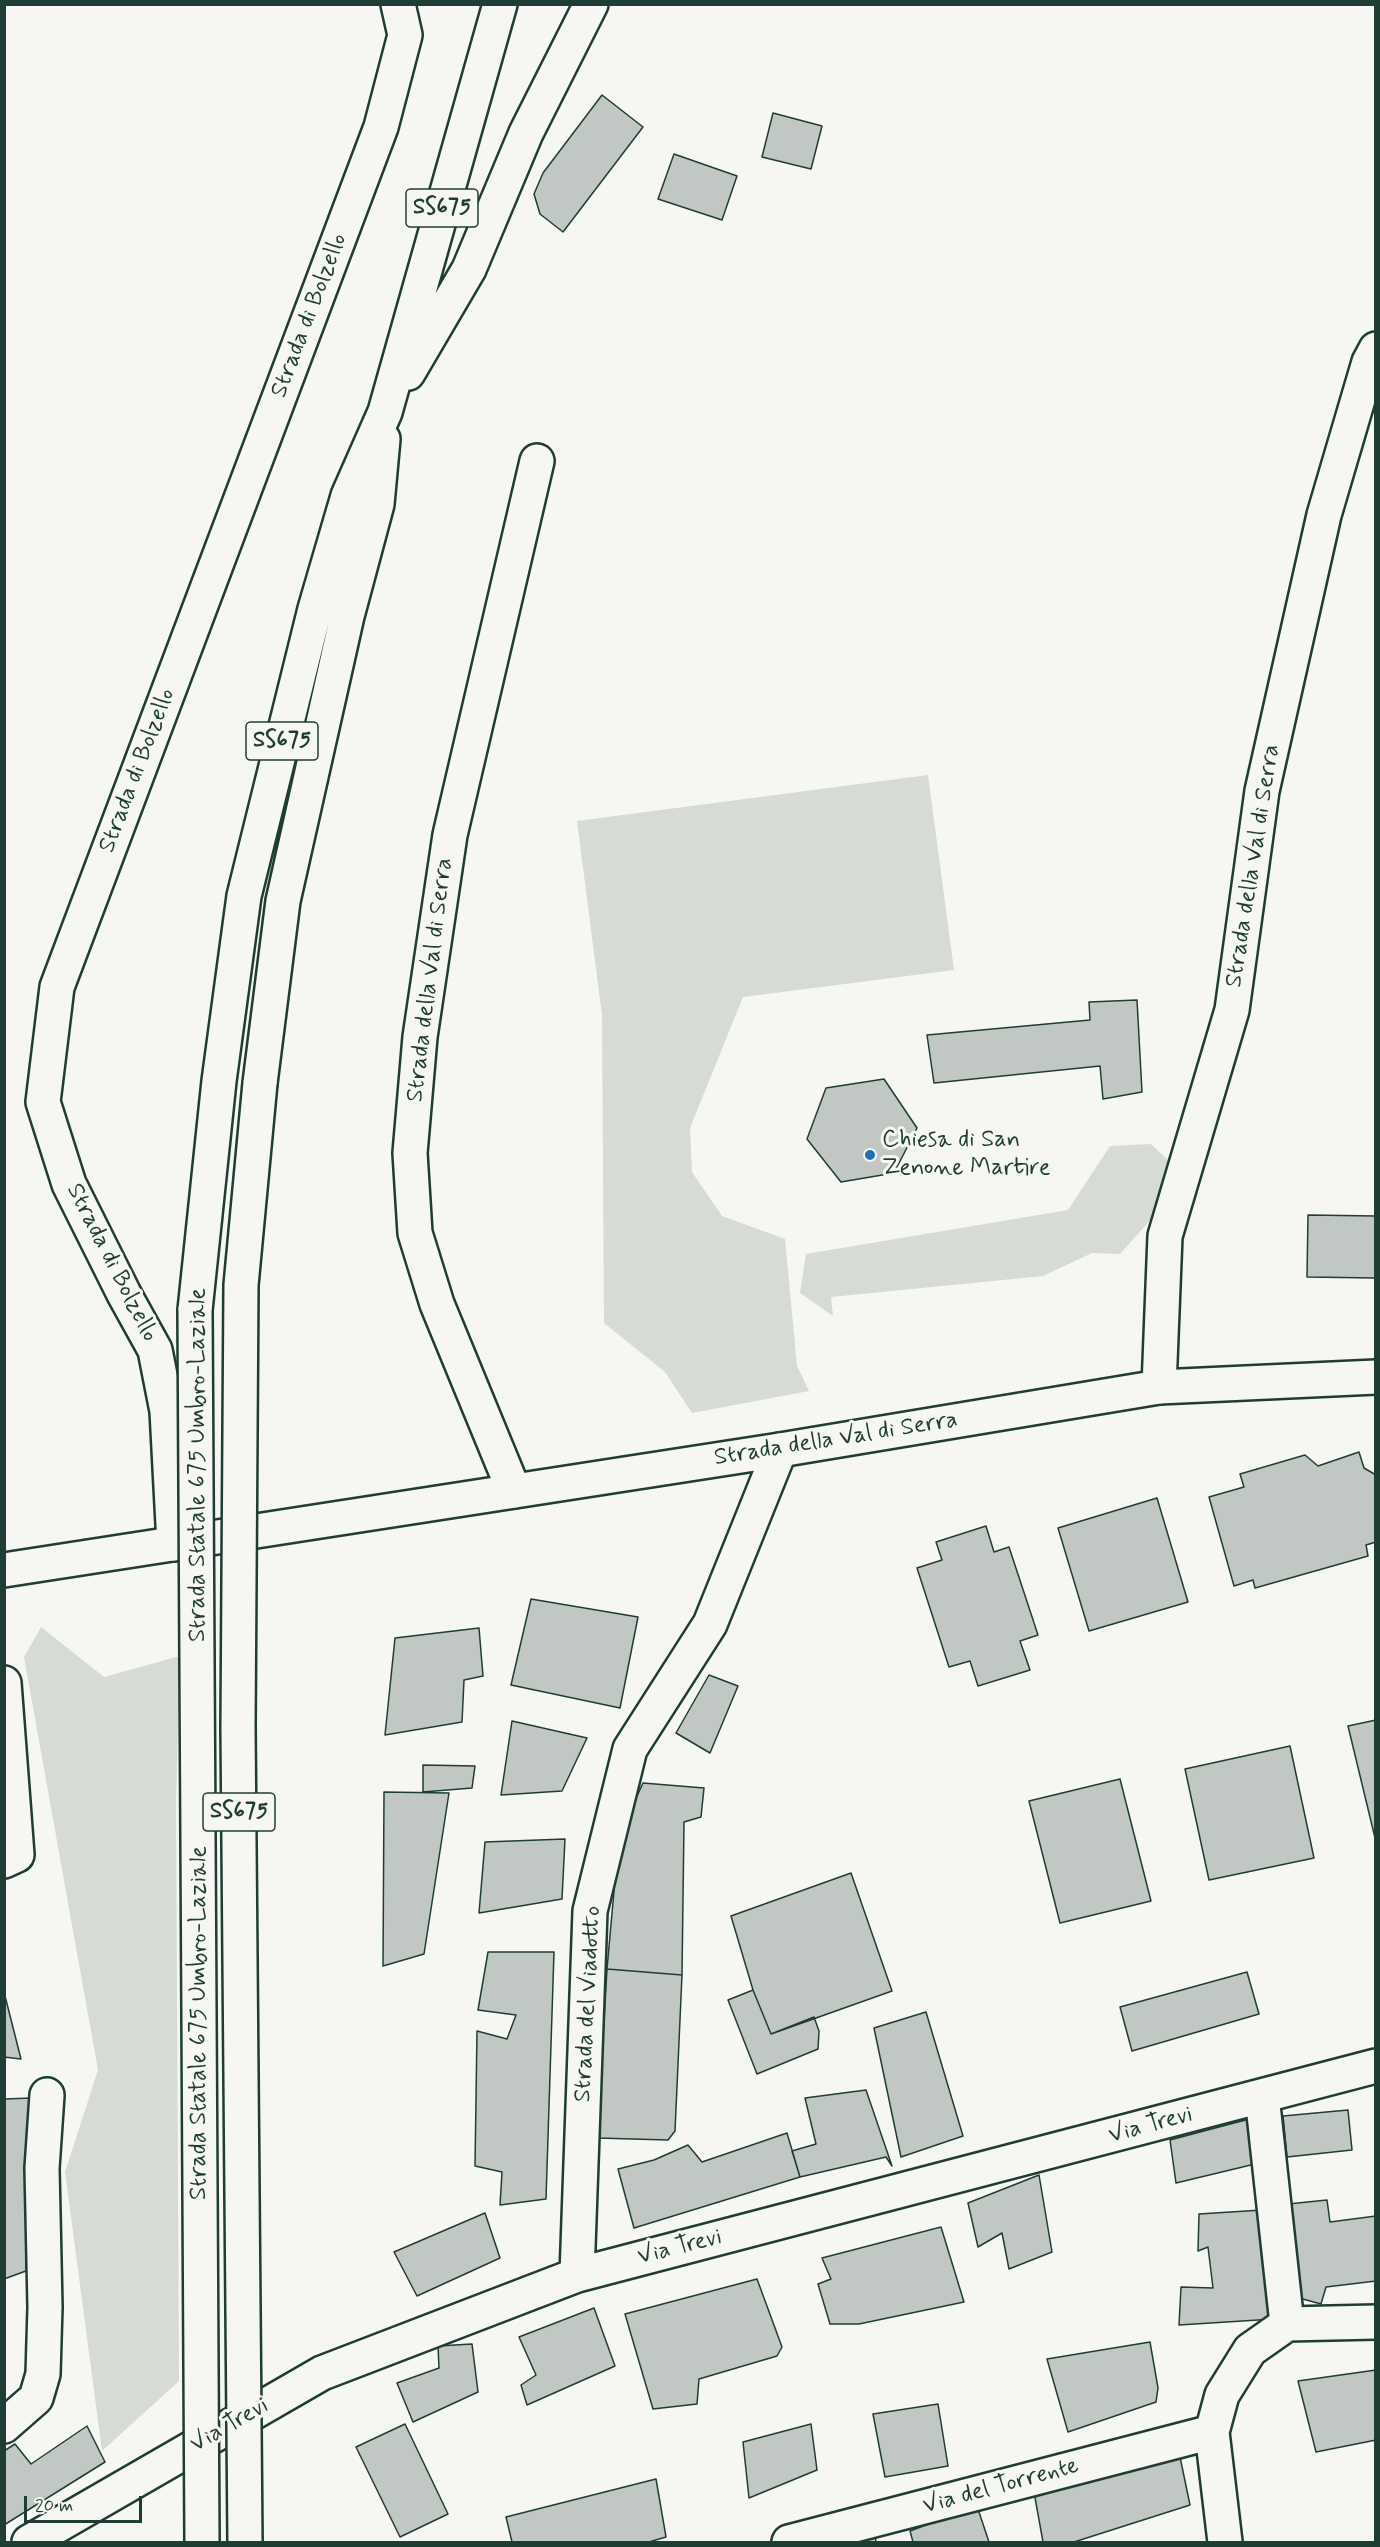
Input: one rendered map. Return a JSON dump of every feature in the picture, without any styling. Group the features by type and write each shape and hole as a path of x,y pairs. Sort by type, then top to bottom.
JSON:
{"main road":[{"name":"Strada di Bolzello","path":"174,1544 167,1411 155,1350 123,1294 69,1184 43,1102 57,987 381,127 405,35 398,4"},
{"name":"Strada Statale 675 Umbro-Laziale","path":"202,2542 195,1310 219,1081 244,896 309,632 348,495 385,412 500,4"},
{"path":"385,412 469,269 526,133 591,4"},
{"name":"Strada della Val di Serra","path":"1159,1387 1165,1236 1232,1010 1262,791 1324,515 1369,362 1376,349"},
{"name":"Strada Statale 675 Umbro-Laziale","path":"245,2542 238,1727 241,1297 260,1083 283,901 347,616 376,504 385,412"},
{"name":"Strada della Val di Serra","path":"514,1491 437,1304 416,1233 410,1153 420,1037 450,835 537,461"},
{"name":"Strada della Val di Serra","path":"4,1570 780,1450 1159,1387 1376,1377"},
{"name":"Strada del Viadotto","path":"577,2275 590,1911 624,1772 630,1749 710,1624 780,1450"},
{"path":"4,1683 16,1855 4,1861"},
{"name":"Via Trevi","path":"29,2542 322,2373 577,2275 1376,2066"},
{"path":"4,2426 36,2398 43,2374 42,2168 47,2095"},
{"path":"1262,2097 1287,2324"},
{"path":"1225,2542 1212,2432 1222,2395 1250,2350 1287,2324 1376,2322"},
{"name":"Via del Torrente","path":"789,2542 1212,2432"}],"shaded area":[{"path":"928,775 954,970 743,997 690,1128 692,1172 722,1216 785,1239 797,1366 809,1391 692,1413 665,1372 604,1323 602,1015 577,821"},
{"path":"1151,1144 1174,1166 1154,1216 1120,1254 1092,1253 1043,1276 831,1297 833,1316 800,1293 806,1254 1068,1210 1110,1146"},
{"path":"41,1627 104,1677 180,1656 176,1802 179,2381 102,2451 65,2172 98,2070 24,1657"}],"building":[{"path":"602,95 643,127 563,232 540,214 534,194 543,173"},
{"path":"773,113 822,126 811,169 762,157"},
{"path":"674,154 737,176 722,220 658,199"},
{"path":"1137,1000 1142,1092 1103,1099 1100,1066 934,1083 927,1035 1090,1020 1089,1002"},
{"path":"884,1079 917,1128 894,1173 841,1182 807,1139 826,1088"},
{"path":"1308,1215 1376,1216 1376,1278 1307,1277"},
{"path":"1359,1452 1364,1468 1376,1475 1376,1542 1366,1545 1368,1556 1255,1588 1253,1580 1234,1586 1209,1497 1244,1487 1240,1474 1305,1455 1318,1466"},
{"path":"1157,1498 1188,1602 1089,1631 1058,1528"},
{"path":"986,1526 994,1552 1009,1547 1038,1635 1020,1641 1030,1670 978,1686 970,1661 949,1667 917,1568 942,1560 936,1542"},
{"path":"531,1599 638,1617 620,1708 511,1685"},
{"path":"479,1628 483,1676 464,1680 462,1722 385,1735 395,1638"},
{"path":"709,1675 738,1686 710,1753 676,1733"},
{"path":"1376,1720 1376,1842 1348,1726"},
{"path":"512,1721 587,1738 562,1791 501,1795"},
{"path":"1290,1746 1314,1858 1209,1880 1185,1769"},
{"path":"423,1765 475,1766 472,1788 423,1792"},
{"path":"1120,1779 1151,1901 1060,1923 1029,1801"},
{"path":"643,1783 704,1788 701,1817 684,1822 682,1975 607,1969 619,1835"},
{"path":"384,1792 449,1793 424,1954 383,1966"},
{"path":"565,1839 562,1899 479,1913 485,1842"},
{"path":"851,1873 892,1991 771,2034 753,1990 731,1916"},
{"path":"488,1952 554,1952 546,2199 500,2205 502,2172 475,2166 477,2031 507,2039 516,2015 478,2010"},
{"path":"607,1969 682,1975 675,2131 668,2140 597,2138"},
{"path":"1247,1972 1259,2014 1132,2051 1120,2007"},
{"path":"753,1990 771,2034 814,2017 819,2031 818,2049 757,2074 728,2000"},
{"path":"4,1992 21,2059 4,2057"},
{"path":"926,2012 963,2136 901,2157 874,2028"},
{"path":"866,2090 892,2166 886,2157 800,2177 792,2151 816,2144 805,2098"},
{"path":"32,2098 27,2165 26,2271 4,2279 4,2099"},
{"path":"1348,2110 1352,2150 1287,2157 1283,2116"},
{"path":"1253,2118 1255,2164 1176,2183 1170,2140"},
{"path":"787,2133 800,2177 634,2228 618,2169 654,2160 688,2145 702,2162"},
{"path":"1039,2175 1052,2252 1009,2269 1002,2233 978,2247 968,2203"},
{"path":"1327,2200 1330,2222 1376,2216 1376,2281 1326,2287 1321,2304 1299,2298 1288,2204"},
{"path":"1262,2210 1274,2319 1179,2325 1181,2287 1213,2288 1208,2247 1198,2251 1199,2214"},
{"path":"485,2213 500,2258 417,2296 394,2252"},
{"path":"941,2227 964,2302 859,2324 830,2324 818,2284 831,2279 822,2258"},
{"path":"757,2279 782,2347 777,2356 699,2379 697,2404 653,2409 625,2314"},
{"path":"594,2308 615,2366 527,2405 521,2385 536,2375 519,2337"},
{"path":"1150,2342 1158,2388 1156,2402 1068,2432 1047,2359"},
{"path":"472,2344 478,2392 413,2422 397,2383 439,2368 438,2346"},
{"path":"1376,2370 1376,2440 1316,2452 1298,2381"},
{"path":"938,2404 948,2466 885,2477 873,2414"},
{"path":"405,2424 448,2514 400,2537 356,2447"},
{"path":"811,2424 817,2470 749,2498 743,2442"},
{"path":"87,2426 105,2462 4,2525 4,2451 15,2444 31,2464"},
{"path":"1180,2457 1190,2505 1074,2542 1043,2542 1034,2492"},
{"path":"656,2479 666,2537 649,2542 512,2542 506,2517"},
{"path":"977,2506 989,2542 913,2542 910,2531"},
{"path":"875,2536 876,2542 854,2542"}],"place":[{"name":"Chiesa di San Zenone Martire","path":"870,1155"}]}
